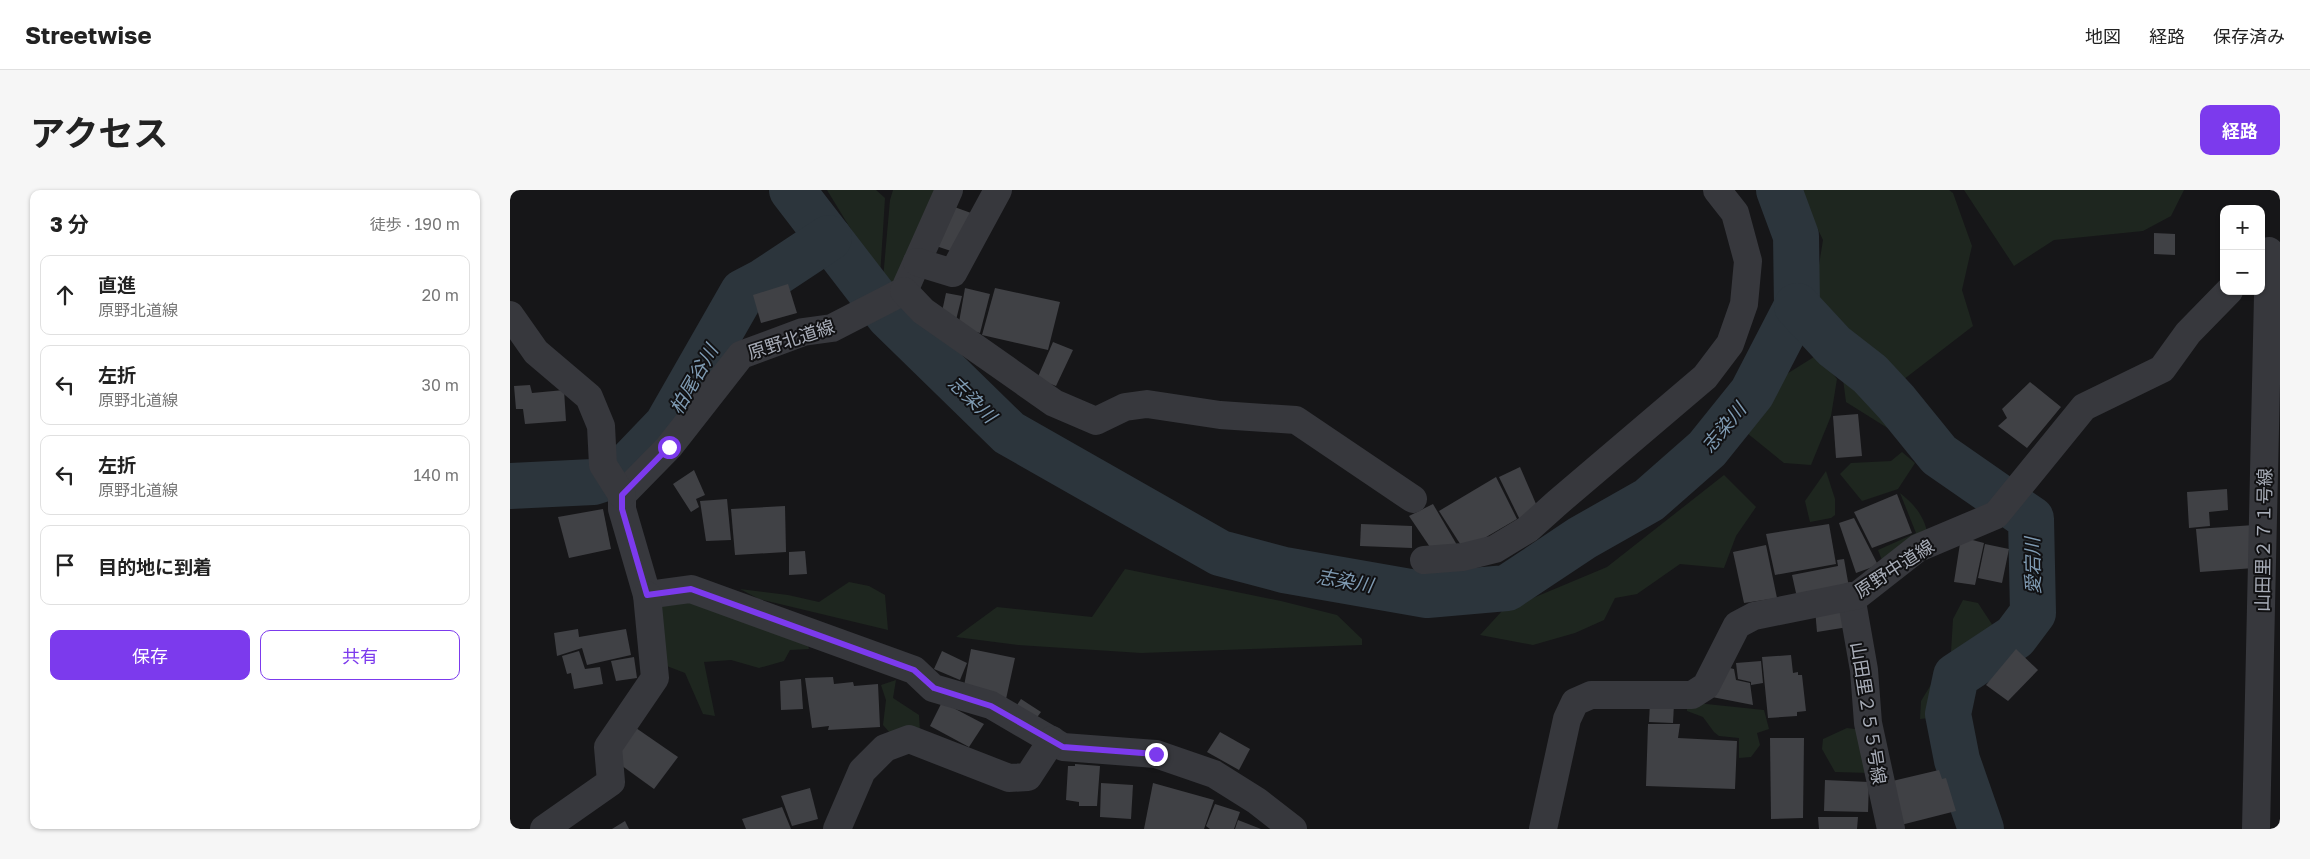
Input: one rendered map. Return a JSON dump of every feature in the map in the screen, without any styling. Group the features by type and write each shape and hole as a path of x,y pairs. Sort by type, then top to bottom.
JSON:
{"street":[{"path":"948,190 904,291 923,311 1054,403 1096,421 1125,407 1147,404 1220,415 1296,420 1413,499"},
{"path":"917,262 953,273 998,190"},
{"path":"1424,560 1463,557 1495,549 1528,529 1556,502 1706,377 1730,344 1744,304 1748,262 1735,213 1717,190"},
{"name":"山田里２７１号線","path":"2256,829 2270,252"},
{"name":"原野北道線","path":"622,494 669,447 741,355 803,332 832,328 904,291"},
{"name":"原野中道線","path":"1543,829 1566,719 1575,702 1592,695 1692,695 1706,686 1737,625 1754,616 1858,595 1918,548 1996,515 2084,407 2162,369 2188,333 2225,295"},
{"path":"510,315 536,352 589,397 601,426 603,465 622,494 622,509 647,595 655,678 608,747 611,782 544,829"},
{"path":"647,595 691,589 914,670 934,688 991,706 1063,747 1156,754 1214,774 1257,802 1293,829"},
{"name":"山田里２５５号線","path":"1851,596 1864,670 1868,722 1890,829"},
{"path":"837,829 862,771 885,748 910,739 1009,778 1028,776 1052,740"}],"shaded area":[{"path":"827,190 876,190 885,198 880,277"},
{"path":"893,190 941,190 900,282 882,290 890,200"},
{"path":"1799,190 1949,190 1953,193 1972,246 1962,290 1973,326 1899,383 1813,302 1823,240"},
{"path":"1964,190 2184,190 2171,216 2143,231 2054,240 2014,266"},
{"path":"1817,355 1837,379 1831,416 1811,465 1784,463 1747,433 1777,380"},
{"path":"1841,364 1868,380 1881,392 1894,405 1937,459 1846,402"},
{"path":"1902,452 1915,463 1898,489 1862,501 1840,474 1851,463 1891,461"},
{"path":"1826,471 1835,499 1835,515 1831,518 1810,522 1805,501"},
{"path":"1724,475 1756,507 1736,536 1724,568 1680,564 1637,594 1615,598 1604,620 1575,633 1533,645 1480,635 1502,611 1607,567"},
{"path":"1900,493 1918,511 1928,535 1882,560 1878,550 1916,533"},
{"path":"1125,569 1281,601 1337,615 1362,639 1362,645 1141,653 1018,645 956,637 997,607 1092,617"},
{"path":"849,582 869,586 885,595 888,630 759,599 740,589 788,595 819,602"},
{"path":"689,594 805,636 809,649 790,650 784,661 759,668 731,660 704,662 715,716 703,714 685,673 659,663 653,603"},
{"path":"1963,600 1978,603 1995,629 1987,647 1952,671 1940,717 1920,719 1921,701 1951,652 1953,619"},
{"path":"896,680 893,698 919,715 920,731 891,734 883,725 886,700 881,685"},
{"path":"1687,702 1764,710 1769,729 1757,733 1760,745 1751,757 1739,758 1739,738 1719,736 1703,717 1687,711"},
{"path":"1847,728 1863,730 1870,773 1835,772 1822,749 1823,739"}],"building":[{"path":"949,205 971,213 954,252 933,245"},
{"path":"2154,233 2175,234 2175,255 2154,254"},
{"path":"788,284 797,313 761,323 753,295"},
{"path":"965,288 990,294 980,333 958,328"},
{"path":"995,288 1060,302 1048,350 982,335"},
{"path":"946,293 962,296 955,324 940,321"},
{"path":"1053,342 1073,350 1056,386 1037,379"},
{"path":"2030,382 2061,407 2027,448 1998,426 2007,418 2002,409"},
{"path":"530,385 532,393 564,390 566,421 525,424 523,409 516,409 514,386"},
{"path":"1858,414 1862,456 1836,458 1833,416"},
{"path":"1520,467 1540,513 1521,522 1499,477"},
{"path":"694,470 705,495 696,499 699,507 691,512 673,484"},
{"path":"1496,477 1517,519 1464,550 1439,511"},
{"path":"2227,489 2228,510 2209,512 2210,526 2189,528 2187,492"},
{"path":"1897,494 1912,533 1872,548 1854,512"},
{"path":"727,499 731,540 706,541 700,501"},
{"path":"1433,504 1457,545 1436,556 1409,516"},
{"path":"785,506 786,552 735,555 731,509"},
{"path":"603,509 611,549 569,558 558,517"},
{"path":"1854,518 1878,565 1856,573 1839,523"},
{"path":"1361,524 1412,526 1412,548 1360,546"},
{"path":"1829,524 1836,564 1775,575 1766,534"},
{"path":"2254,525 2254,568 2200,572 2196,529"},
{"path":"1961,537 1984,543 1975,585 1954,582"},
{"path":"1985,544 2009,549 2002,583 1978,578"},
{"path":"1766,545 1777,598 1744,603 1733,552"},
{"path":"805,551 807,574 789,575 789,552"},
{"path":"1844,559 1850,593 1798,602 1792,575 1838,566 1837,560"},
{"path":"1844,606 1848,627 1817,632 1815,609"},
{"path":"578,629 579,637 626,629 631,655 587,665 582,648 557,656 554,633"},
{"path":"971,649 1015,658 1006,699 964,686"},
{"path":"2016,649 2038,670 2008,701 1986,685"},
{"path":"579,651 585,669 600,667 603,684 574,689 571,673 567,674 562,656"},
{"path":"942,651 967,663 960,680 934,669"},
{"path":"1791,655 1793,673 1798,672 1798,675 1802,675 1806,711 1797,712 1797,716 1768,718 1762,657"},
{"path":"634,657 637,678 616,681 611,661"},
{"path":"1761,661 1763,683 1751,685 1751,682 1738,679 1736,663"},
{"path":"1721,666 1734,669 1736,680 1750,683 1753,705 1712,697"},
{"path":"833,677 834,684 853,682 854,686 878,684 880,727 828,730 829,726 812,728 805,678"},
{"path":"801,679 803,709 781,710 780,681"},
{"path":"1021,699 1041,712 1035,720 1015,708"},
{"path":"942,702 984,724 969,747 930,726"},
{"path":"1650,703 1674,704 1673,723 1649,722"},
{"path":"1648,724 1680,724 1678,738 1737,741 1735,789 1646,786"},
{"path":"636,728 678,757 654,789 614,760"},
{"path":"1220,732 1250,749 1239,770 1207,752"},
{"path":"1770,738 1804,738 1803,818 1771,819"},
{"path":"1075,764 1100,766 1097,806 1079,806 1079,802 1066,800 1068,766 1075,766"},
{"path":"1939,770 1942,779 1946,778 1956,811 1897,826 1884,783"},
{"path":"1825,780 1869,782 1868,812 1824,811"},
{"path":"1101,783 1133,785 1131,819 1100,817"},
{"path":"1153,783 1214,800 1204,829 1144,829"},
{"path":"810,788 818,819 792,826 781,796"},
{"path":"1215,804 1240,812 1234,829 1210,829 1206,826"},
{"path":"782,807 791,829 746,829 742,819"},
{"path":"1818,817 1858,817 1857,829 1819,829"},
{"path":"1238,820 1261,829 1235,829"},
{"path":"625,821 629,829 612,829"}],"waterway":[{"name":"志染川","path":"792,190 889,316 1009,433 1220,553 1284,570 1427,595 1507,588 1582,538 1649,500 1707,449 1752,393 1797,306 1796,236 1779,190"},
{"name":"柏尾谷川","path":"510,486 593,482 621,473 667,425 743,292 764,281 829,238"},
{"name":"愛宕川","path":"1797,306 1834,346 1870,374 1896,402 1939,455 2031,519 2033,613 2015,637 1956,676 1948,714 1957,760 1981,829"}],"route":[{"path":"669,447 622,495 622,509 647,595 691,589 914,670 934,688 991,706 1063,747 1156,754"}]}
